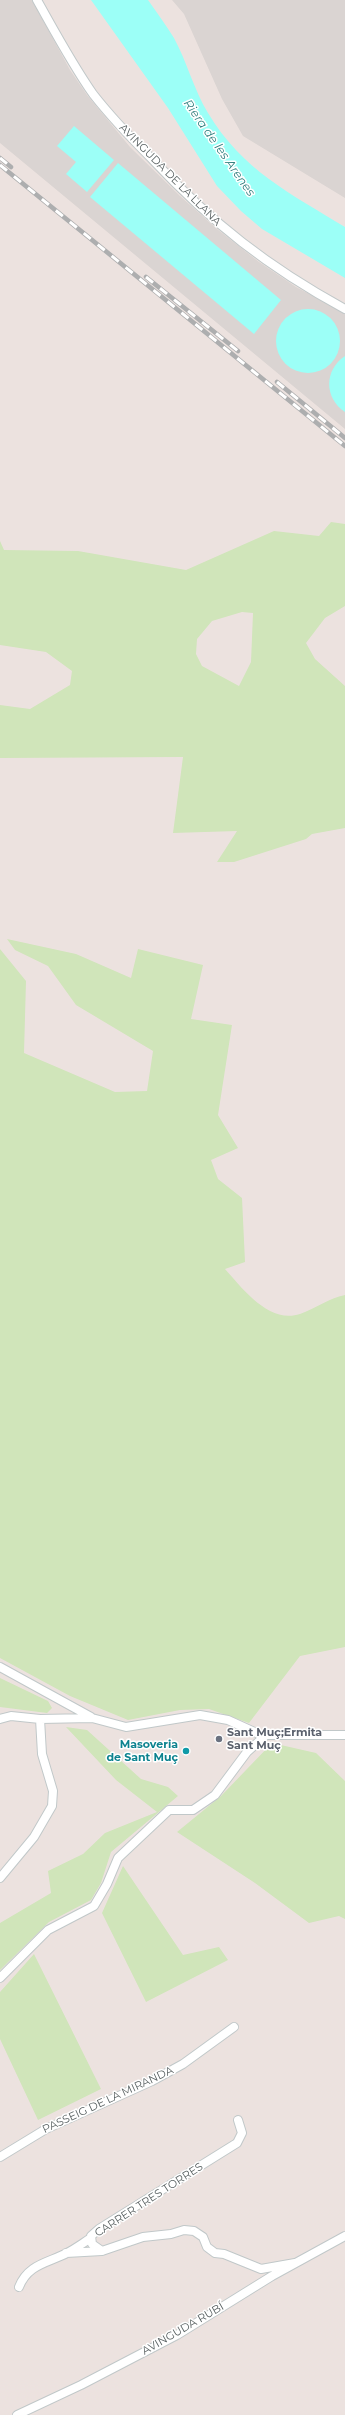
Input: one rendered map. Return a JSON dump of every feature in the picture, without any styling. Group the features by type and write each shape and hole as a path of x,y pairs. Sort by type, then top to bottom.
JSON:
{"street":[{"name":"AVINGUDA DE LA LLANA","path":"37,0 75,67 94,95 135,142 188,196 249,249 288,276 345,309"},
{"path":"0,1668 92,1718"},
{"path":"0,1719 11,1716 40,1719 92,1718 126,1727 192,1715 210,1715 265,1736 345,1735"},
{"path":"0,1878 34,1837 52,1806 53,1791 42,1754 40,1719"},
{"path":"0,1978 48,1930 94,1906 107,1884 114,1864 128,1846 169,1810 193,1810 215,1795 247,1752 265,1736"},
{"name":"PASSEIG DE LA MIRANDA","path":"0,2157 46,2128 152,2081 183,2064 234,2027"},
{"name":"CARRER TRES TORRES","path":"238,2120 242,2133 237,2143 99,2229 91,2238 92,2244 102,2251 143,2237 171,2234 184,2230 194,2231 198,2234 207,2247 215,2253 224,2254 261,2269 295,2263"},
{"name":"AVINGUDA RUBÍ","path":"17,2415 81,2385 177,2335 295,2263 345,2236"},
{"path":"20,2287 23,2278 38,2264 66,2253 91,2238"},
{"path":"66,2253 84,2254 102,2251"}],"shaded area":[{"path":"0,0 32,0 70,70 87,95 130,147 180,196 217,229 259,262 296,287 345,313 345,429 0,143"},
{"path":"172,0 345,0 345,198 243,136 222,99 184,14"}],"green space":[{"path":"331,522 345,524 345,606 325,618 306,643 315,659 345,686 345,828 312,834 306,839 234,862 217,862 237,831 173,833 183,757 0,758 0,705 30,709 70,685 72,671 46,652 0,645 0,541 4,550 78,551 186,570 274,531 319,536","holes":["242,612 253,613 251,662 239,686 202,666 196,654 197,639 212,621"]},
{"path":"7,939 76,954 131,978 138,949 203,965 191,1019 232,1025 218,1115 238,1148 211,1160 218,1179 242,1198 245,1262 225,1269 248,1295 267,1309 278,1314 289,1316 300,1314 339,1296 345,1295 345,1647 300,1656 249,1723 209,1709 180,1710 128,1720 70,1696 0,1658 0,949 26,981 24,1053 115,1092 147,1091 153,1051 76,1005 48,966 15,950"},
{"path":"0,1678 48,1701 52,1708 47,1713 0,1707"},
{"path":"66,1727 87,1730 141,1779 168,1787 178,1796 111,1852 101,1883 91,1900 49,1922 0,1970 0,1923 51,1893 48,1871 83,1854 105,1833 157,1812 116,1780"},
{"path":"272,1743 316,1753 345,1781 345,1919 339,1916 309,1923 255,1883 177,1832 221,1796"},
{"path":"123,1866 183,1955 219,1947 228,1960 146,2002 102,1913"},
{"path":"34,1954 101,2089 38,2120 0,2039 0,1992"}],"water":[{"name":"Riera de les Arenes","path":"91,0 148,0 174,38 203,104 221,133 236,150 269,179 345,227 345,278 262,229 241,211 217,186 168,108"},
{"path":"74,126 114,160 87,192 66,174 76,162 57,146"},
{"path":"118,163 281,300 254,334 90,197"},
{"path":"302,309 314,309 331,318 338,329 340,341 338,353 331,364 314,373 302,373 290,368 281,359 276,347 276,335 281,323 290,314"},
{"path":"345,356 345,412 333,399 329,384 333,369"}],"railway":[{"path":"0,158 11,167"},
{"path":"0,165 345,446"},
{"path":"146,277 238,351"},
{"path":"277,382 345,438"}],"place":[{"name":"Sant Muç;Ermita Sant Muç","path":"219,1739"},
{"name":"Masoveria de Sant Muç","path":"186,1751"}]}
